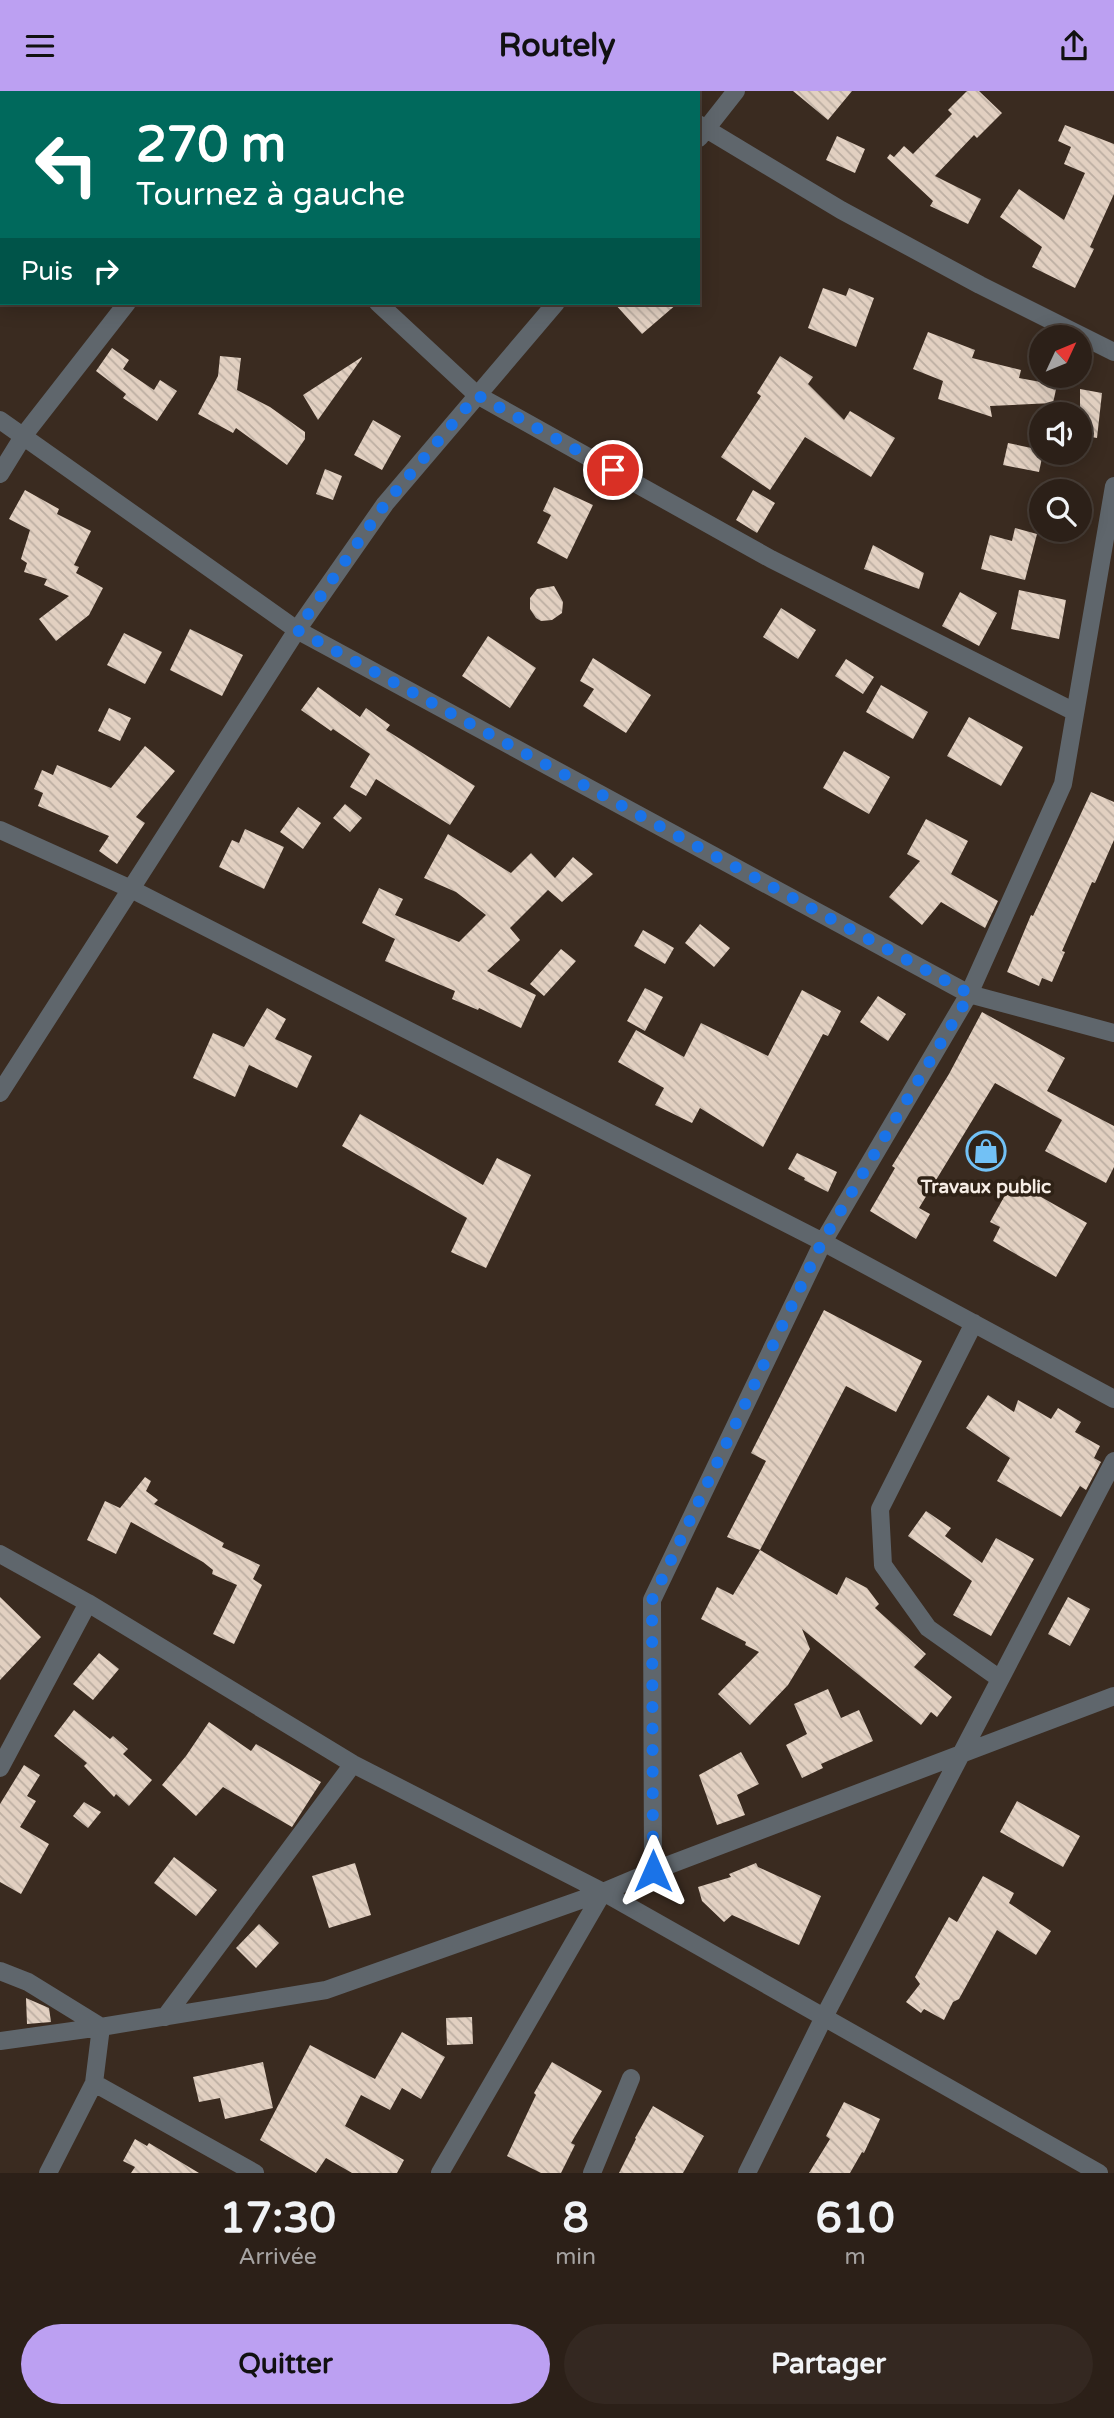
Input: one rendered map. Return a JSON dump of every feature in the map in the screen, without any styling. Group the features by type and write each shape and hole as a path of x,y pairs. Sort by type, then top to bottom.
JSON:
{"street":[{"path":"736,91 701,131 981,285 1114,352"},
{"path":"0,474 24,435 125,305"},
{"path":"381,305 477,395 771,559 1075,712"},
{"path":"0,1093 297,630 385,504 554,305"},
{"path":"0,420 297,630 970,994 1114,1033"},
{"path":"653,1871 652,1600 822,1242 970,994 1063,784 1075,712 1107,573 1114,486"},
{"path":"0,830 131,889 822,1242 1114,1399"},
{"path":"974,1323 880,1509 883,1565 928,1628 1000,1679"},
{"path":"747,2173 824,2017 1114,1461"},
{"path":"0,1554 88,1603 353,1764 603,1892 1099,2173"},
{"path":"0,1768 88,1603"},
{"path":"0,2041 326,1990 603,1892 962,1752 1114,1696"},
{"path":"165,2017 353,1764"},
{"path":"440,2173 603,1892"},
{"path":"0,1971 28,1982 101,2027"},
{"path":"48,2173 94,2083 101,2027"},
{"path":"592,2173 631,2078"},
{"path":"94,2083 255,2173"}],"building":[{"path":"793,91 852,91 828,120"},
{"path":"967,91 979,91 1002,113 977,138 974,135 935,176 981,199 968,224 930,206 933,201 887,158 890,154 894,157 904,146 913,154 952,114 948,110"},
{"path":"1065,125 1114,144 1114,194 1090,247 1094,249 1075,288 1032,267 1042,247 1000,217 1019,189 1064,220 1085,173 1064,164 1071,147 1058,141"},
{"path":"837,136 865,149 855,173 826,160"},
{"path":"823,288 846,296 849,288 874,298 856,347 808,328"},
{"path":"616,305 676,305 642,334"},
{"path":"928,332 975,350 972,358 1021,370 1019,378 1029,380 1029,389 1056,389 1053,402 990,406 992,417 938,399 943,381 913,369"},
{"path":"112,348 129,360 123,369 154,390 160,380 177,391 157,421 123,398 126,394 96,371"},
{"path":"220,356 241,358 237,390 270,407 305,432 305,439 287,465 236,428 233,433 198,414 218,376"},
{"path":"780,356 813,377 808,384 844,420 850,411 895,438 871,477 805,437 770,490 721,457 761,396 757,393"},
{"path":"362,358 318,420 303,395"},
{"path":"1080,389 1102,393 1097,438 1092,437 1092,402 1080,402"},
{"path":"373,420 401,436 382,470 354,455"},
{"path":"1008,443 1029,447 1029,465 1040,465 1039,472 1003,465"},
{"path":"325,469 342,476 333,500 316,494"},
{"path":"554,487 593,505 567,559 537,543 551,515 543,511"},
{"path":"25,490 59,509 57,514 91,531 74,565 79,567 76,573 103,588 89,615 56,641 39,619 69,596 44,585 47,579 24,572 27,563 21,559 30,530 9,519"},
{"path":"753,490 775,503 757,533 736,520"},
{"path":"1015,528 1029,532 1029,542 1035,542 1025,580 981,569 990,535 1012,541"},
{"path":"873,545 924,573 919,589 864,569"},
{"path":"554,586 563,602 562,613 552,620 541,621 530,609 530,598 537,589"},
{"path":"1019,590 1066,600 1059,639 1011,629"},
{"path":"960,592 997,613 979,646 942,626"},
{"path":"781,608 816,630 798,659 763,637"},
{"path":"190,629 243,655 222,696 170,670"},
{"path":"124,633 162,652 145,684 107,665"},
{"path":"488,636 536,668 510,708 462,676"},
{"path":"593,658 651,695 626,733 583,706 594,689 580,681"},
{"path":"846,659 874,677 863,694 835,676"},
{"path":"881,685 928,712 913,739 866,712"},
{"path":"318,687 360,717 366,708 390,725 386,730 475,786 450,825 376,779 366,796 350,787 370,754 301,710"},
{"path":"109,708 131,718 120,741 98,731"},
{"path":"969,717 1023,747 1001,786 947,756"},
{"path":"145,746 175,771 136,817 145,823 117,864 99,851 109,836 38,806 43,793 34,789 42,770 53,775 57,765 111,788"},
{"path":"844,751 890,777 869,814 823,788"},
{"path":"1091,792 1114,802 1114,840 1095,883 1092,882 1062,951 1065,952 1052,982 1042,978 1039,986 1007,972 1031,915 1033,916"},
{"path":"345,804 362,818 350,832 333,818"},
{"path":"298,807 321,823 303,849 280,832"},
{"path":"926,819 968,841 951,874 998,901 985,928 941,902 922,925 889,897 920,861 907,854"},
{"path":"245,829 284,847 264,889 219,867 232,840 239,843"},
{"path":"448,834 511,873 531,853 555,878 573,857 593,874 562,902 548,890 510,928 520,940 487,971 536,995 521,1028 479,1008 478,1010 452,999 455,991 385,961 395,939 362,923 379,888 403,899 395,915 459,942 486,915 456,892 424,878"},
{"path":"700,924 730,948 714,967 685,943"},
{"path":"643,930 674,948 665,964 634,946"},
{"path":"561,949 576,961 544,996 530,984"},
{"path":"645,988 663,997 645,1031 627,1021"},
{"path":"802,990 841,1011 828,1036 823,1034 763,1147 700,1108 692,1123 655,1105 664,1088 618,1062 636,1030 684,1057 701,1023 768,1056"},
{"path":"878,996 906,1014 888,1041 860,1022"},
{"path":"267,1008 286,1019 275,1039 312,1056 297,1088 249,1065 235,1097 193,1078 213,1033 244,1047"},
{"path":"982,1012 1065,1058 1047,1091 1114,1126 1114,1167 1106,1183 1045,1151 1062,1120 995,1083 919,1208 930,1214 916,1239 870,1211 895,1168 892,1166 949,1074"},
{"path":"360,1114 483,1185 497,1158 531,1175 486,1268 451,1252 467,1218 342,1146"},
{"path":"797,1153 837,1172 828,1192 788,1169"},
{"path":"1013,1181 1087,1223 1056,1277 993,1241 1000,1227 990,1222"},
{"path":"824,1310 922,1361 896,1412 846,1386 760,1550 727,1537 766,1461 751,1453"},
{"path":"988,1395 1014,1412 1018,1400 1051,1419 1058,1408 1081,1422 1075,1432 1100,1446 1094,1458 1101,1462 1086,1490 1080,1486 1061,1517 997,1481 1010,1458 966,1428"},
{"path":"145,1477 151,1481 146,1491 158,1500 154,1504 224,1543 222,1547 260,1565 253,1579 262,1585 234,1644 213,1634 237,1585 212,1574 213,1570 203,1562 131,1522 116,1554 87,1540 105,1501 120,1508"},
{"path":"926,1511 951,1528 945,1536 982,1563 996,1538 1034,1559 991,1636 953,1615 972,1581 908,1536"},
{"path":"760,1550 837,1595 846,1577 867,1588 879,1604 875,1608 926,1654 914,1667 952,1697 937,1717 931,1712 921,1725 802,1629 810,1649 788,1685 750,1725 718,1694 759,1652 745,1645 746,1642 701,1619 717,1587 733,1595"},
{"path":"0,1597 41,1637 0,1680"},
{"path":"1068,1597 1090,1609 1070,1646 1048,1634"},
{"path":"99,1653 119,1669 93,1700 73,1684"},
{"path":"828,1689 841,1718 859,1710 873,1741 821,1764 823,1768 802,1778 786,1745 807,1734 794,1704"},
{"path":"74,1710 110,1739 113,1736 128,1749 123,1754 152,1780 129,1806 116,1794 114,1797 84,1766 87,1763 54,1736"},
{"path":"209,1722 251,1751 256,1744 321,1782 292,1827 223,1787 196,1816 162,1785"},
{"path":"741,1752 759,1784 737,1795 745,1815 717,1825 699,1775"},
{"path":"24,1765 40,1775 27,1796 36,1801 20,1827 49,1844 21,1894 0,1882 0,1804"},
{"path":"1017,1801 1080,1836 1063,1867 1000,1832"},
{"path":"84,1802 101,1812 88,1828 73,1816"},
{"path":"174,1857 217,1890 196,1916 154,1883"},
{"path":"355,1863 371,1915 329,1928 312,1876"},
{"path":"756,1863 758,1867 821,1896 799,1945 732,1915 724,1922 702,1901 698,1887 731,1877 729,1874"},
{"path":"983,1876 1014,1893 1009,1903 1051,1931 1036,1955 997,1930 959,1999 953,2002 944,2020 924,2009 921,2013 906,2002 920,1984 915,1977 949,1917 957,1922"},
{"path":"259,1924 279,1943 256,1968 236,1948"},
{"path":"26,1998 49,2008 51,2022 27,2024"},
{"path":"472,2017 473,2044 447,2045 446,2018"},
{"path":"402,2032 445,2057 421,2099 402,2088 390,2110 361,2095 345,2126 404,2160 397,2173 352,2173 326,2158 316,2173 260,2140 310,2045 375,2079"},
{"path":"263,2062 273,2108 225,2119 220,2098 199,2102 193,2077"},
{"path":"552,2062 602,2091 571,2143 575,2145 561,2173 541,2173 507,2156 536,2095 534,2093"},
{"path":"844,2102 880,2119 864,2153 862,2152 850,2173 809,2173 830,2139 826,2136"},
{"path":"653,2106 704,2136 683,2173 619,2173 635,2138"},
{"path":"135,2139 147,2146 149,2143 199,2173 131,2173 135,2167 123,2161"}],"place":[{"name":"Travaux public","path":"986,1151"}],"route":[{"path":"613,470 477,395 385,504 297,630 970,994 822,1242 652,1600 653,1871"}]}
